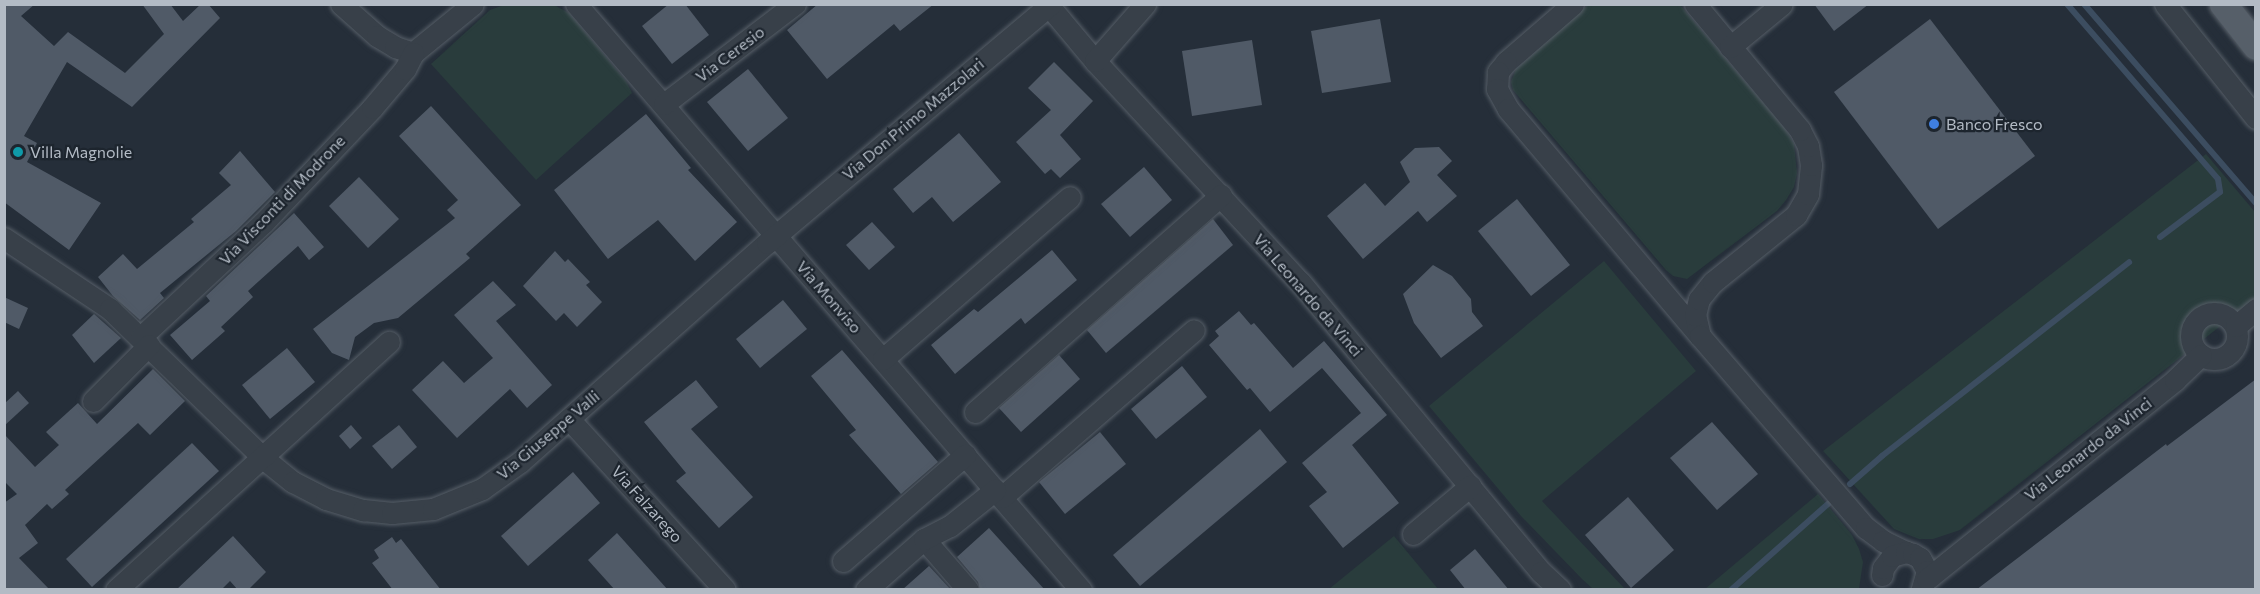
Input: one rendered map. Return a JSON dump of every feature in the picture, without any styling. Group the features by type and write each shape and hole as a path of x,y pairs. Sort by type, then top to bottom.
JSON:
{"main road":[{"path":"2223,4 2256,46"}],"street":[{"path":"341,4 377,36 413,53 472,4"},
{"name":"Via Monviso","path":"576,4 1081,590"},
{"name":"Via Ceresio","path":"664,104 795,4"},
{"path":"1095,61 1144,4"},
{"path":"1573,4 1506,62 1498,72 1497,89 1508,109 1866,528 1888,544 1913,555 1927,572 1924,584"},
{"path":"1695,4 1800,130 1808,146 1811,179 1805,202 1796,215 1713,282 1696,306 1700,336"},
{"path":"1730,46 1782,4"},
{"path":"2165,4 2256,118"},
{"name":"Via Leonardo da Vinci","path":"1050,5 1095,61 1300,282 1541,572 1560,590"},
{"name":"Via Don Primo Mazzolari","path":"776,235 1050,5"},
{"name":"Via Visconti di Modrone","path":"93,400 145,341 263,223 372,108 405,69 413,53"},
{"path":"975,412 1221,195"},
{"path":"883,359 1070,197"},
{"name":"Via Giuseppe Valli","path":"4,238 80,286 145,341 263,458 293,482 337,503 376,512 420,511 453,502 487,485 520,462 776,235"},
{"path":"1654,281 1673,292 1685,293 1713,282"},
{"path":"2236,326 2256,309"},
{"path":"2208,313 2219,313 2229,318 2236,326 2238,334 2232,351 2218,358 2201,355 2191,338 2198,318 2208,313"},
{"path":"866,590 924,539 950,526 998,493 1194,330"},
{"path":"116,590 389,342"},
{"name":"Via Leonardo da Vinci","path":"1924,584 1973,540 2175,380 2201,355"},
{"name":"Via Falzarego","path":"569,418 725,590"},
{"path":"843,561 965,455"},
{"path":"1413,534 1470,486"},
{"path":"1866,528 1880,558 1882,583"},
{"path":"924,539 968,590"},
{"name":"Via Leonardo da Vinci","path":"1913,555 1943,553 1973,540"},
{"path":"1882,583 1883,568 1892,556 1913,555"}],"shaded area":[{"path":"1589,4 1680,5 1786,130 1794,144 1797,173 1794,187 1786,200 1777,211 1687,279 1673,276 1666,270 1513,90 1511,82 1516,69"},
{"path":"504,5 554,5 569,13 626,81 632,93 536,180 431,64 490,10"},
{"path":"2206,154 2255,212 2255,299 1960,530 1933,539 1919,539 1894,529 1823,451"},
{"path":"1604,261 1696,371 1542,501 1625,589 1593,589 1582,579 1521,516 1429,406"},
{"path":"1818,494 1852,535 1859,549 1863,562 1859,589 1705,589"},
{"path":"1394,536 1438,589 1329,589"}],"building":[{"path":"4,4 35,4 21,16 54,46 68,32 125,73 164,34 142,4 170,4 183,21 201,4 208,4 220,18 132,107 67,62 24,136 37,143 27,162 101,203 69,250 4,202"},
{"path":"669,4 685,4 709,35 672,64 642,26"},
{"path":"818,4 934,4 900,31 894,24 827,79 787,30"},
{"path":"1814,4 1869,4 1834,31"},
{"path":"1380,19 1391,82 1322,93 1311,31"},
{"name":"Banco Fresco","path":"1930,19 2035,156 1938,229 1834,92"},
{"path":"1252,40 1262,105 1192,116 1182,51"},
{"path":"1054,62 1093,101 1060,135 1081,159 1060,178 1051,169 1045,174 1016,142 1051,110 1028,88"},
{"path":"748,69 788,118 748,151 707,102"},
{"path":"431,106 521,205 466,254 470,258 398,318 374,323 355,337 349,360 332,353 313,329 455,218 447,210 458,200 399,136"},
{"path":"646,114 691,168 688,170 737,222 695,261 658,220 608,259 554,190"},
{"path":"959,133 1001,182 953,222 932,197 913,213 893,189"},
{"path":"1439,147 1452,161 1437,175 1457,196 1427,222 1418,211 1363,259 1327,216 1365,183 1385,206 1410,182 1400,162 1415,148"},
{"path":"240,151 275,192 236,231 160,293 164,298 140,320 113,296 98,277 123,254 137,269 194,222 191,219 231,185 219,173"},
{"path":"1144,167 1172,200 1130,237 1101,204"},
{"path":"359,177 399,219 368,248 329,206"},
{"path":"1517,199 1570,265 1531,296 1478,231"},
{"path":"294,213 324,247 309,260 298,246 248,291 253,297 221,327 225,331 192,360 170,335 210,301 206,296"},
{"path":"1213,219 1233,245 1106,353 1087,330"},
{"path":"872,222 895,247 869,270 846,245"},
{"path":"1052,250 1077,280 1025,324 1021,318 955,374 931,345 974,309 978,312"},
{"path":"555,251 565,262 568,259 590,282 586,285 602,302 577,327 564,313 556,321 523,286"},
{"path":"1433,265 1452,276 1471,299 1472,312 1483,326 1441,358 1414,323 1403,294"},
{"path":"493,281 516,305 496,321 552,385 527,408 510,389 457,438 412,390 443,361 464,383 493,358 454,315"},
{"path":"4,297 28,308 19,329 4,322"},
{"path":"783,300 807,329 760,368 736,339"},
{"path":"1239,311 1251,325 1254,323 1293,368 1324,341 1387,415 1352,445 1399,503 1343,548 1309,506 1327,492 1302,463 1361,413 1322,368 1270,412 1250,388 1247,390 1209,345 1219,336 1215,331"},
{"path":"94,314 121,338 94,363 72,335"},
{"path":"287,348 315,382 270,419 242,385"},
{"path":"842,350 938,462 901,494 849,435 856,430 811,376"},
{"path":"1059,355 1080,379 1021,432 999,408"},
{"path":"1182,366 1207,397 1156,439 1131,409"},
{"path":"153,369 185,401 150,435 138,423 65,490 69,494 52,509 47,504 25,525 38,543 19,558 50,590 4,590 4,503 17,494 4,481 4,434 35,467 59,445 46,432 78,403 97,424"},
{"path":"2256,379 2256,590 1976,590 2166,444 2167,446"},
{"path":"696,380 718,407 691,429 753,497 719,528 676,481 686,473 644,422"},
{"path":"18,391 29,403 4,426 4,404"},
{"path":"1712,422 1758,474 1717,510 1670,458"},
{"path":"351,425 362,438 350,449 339,436"},
{"path":"399,425 417,447 392,469 372,446"},
{"path":"1260,429 1287,462 1140,586 1113,555"},
{"path":"1100,432 1126,464 1065,514 1039,482"},
{"path":"192,443 219,471 92,587 66,559"},
{"path":"573,472 600,503 528,566 501,536"},
{"path":"1628,497 1674,550 1631,588 1585,535"},
{"path":"989,528 1045,590 980,590 978,582 957,557"},
{"path":"617,533 668,590 615,590 588,560"},
{"path":"233,536 266,572 248,590 238,590 230,581 221,590 176,590"},
{"path":"392,537 396,543 401,539 441,590 393,590 372,563 379,558 374,550"},
{"path":"1475,549 1509,590 1466,590 1450,570"},
{"path":"929,566 951,590 902,590"}],"waterway":[{"path":"2067,4 2218,179 2220,192 2160,237"},
{"path":"2084,4 2256,203"},
{"path":"1850,484 1882,456 2129,262"},
{"path":"1731,590 1828,504"}],"place":[{"name":"Banco Fresco","path":"1934,124"},
{"name":"Villa Magnolie","path":"18,152"}]}
